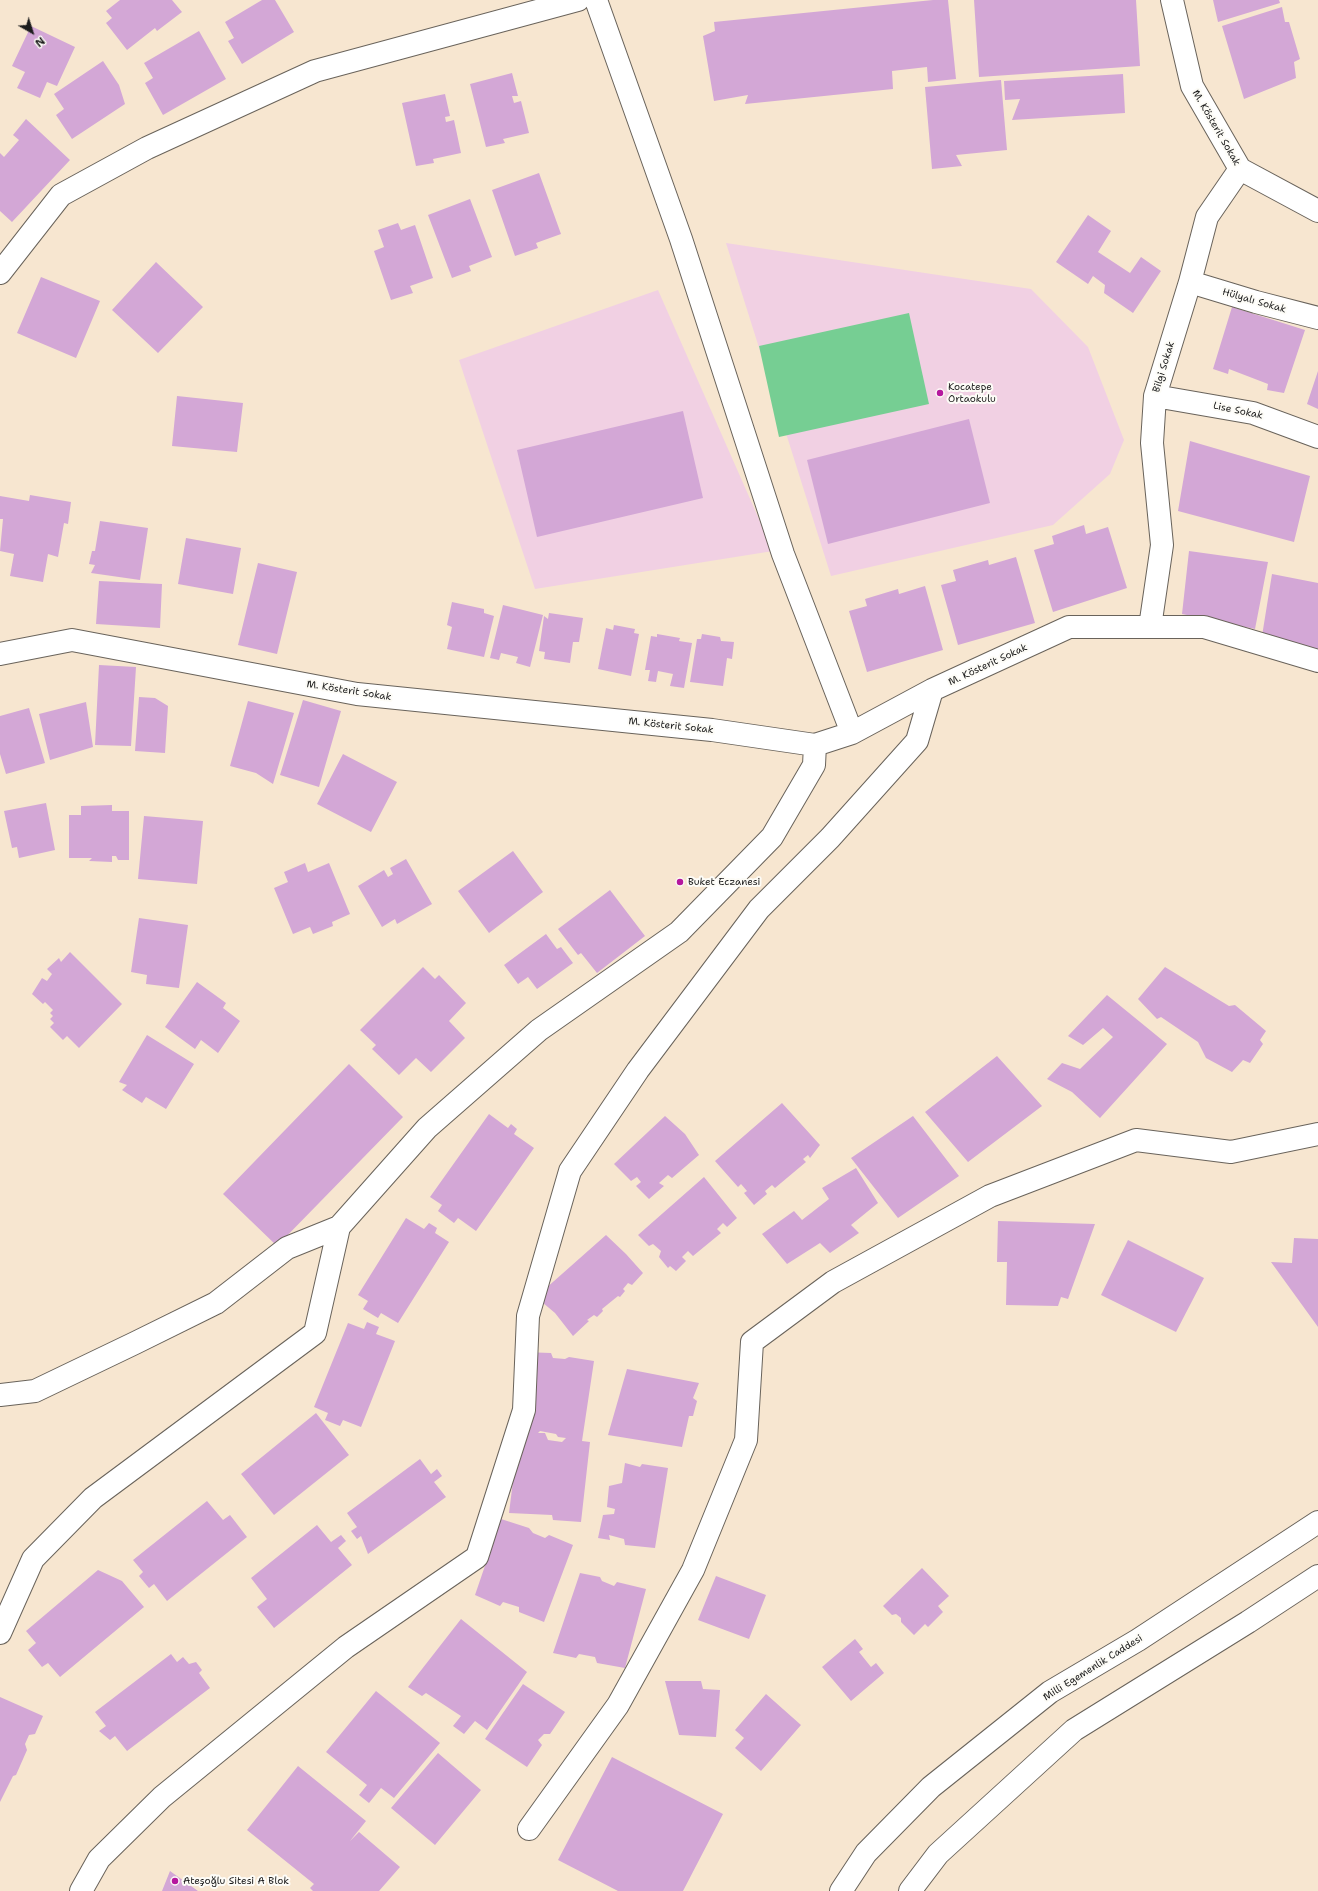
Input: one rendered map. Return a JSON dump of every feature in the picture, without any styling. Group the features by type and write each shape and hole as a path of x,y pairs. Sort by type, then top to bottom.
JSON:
{"main road":[{"path":"0,273 61,195 147,148 315,71 578,0"},
{"path":"596,0 681,239 783,554 852,733"},
{"name":"M. Kösterit Sokak","path":"1172,0 1192,86 1240,169 1318,211"},
{"name":"Bilgi Sokak","path":"1150,627 1162,545 1152,443 1155,396 1190,282 1207,217 1240,169"},
{"name":"Hülyalı Sokak","path":"1190,282 1256,302 1318,318"},
{"name":"Lise Sokak","path":"1155,396 1253,413 1318,436"},
{"name":"M. Kösterit Sokak","path":"0,654 72,640 357,694 712,730 815,745 852,733 932,690 1069,627 1204,627 1318,661"},
{"path":"81,1891 99,1859 162,1797 346,1647 477,1557 524,1410 528,1316 570,1171 638,1070 758,910 830,838 917,741 932,690"},
{"path":"0,1395 35,1391 142,1340 216,1303 287,1248 339,1227 427,1128 533,1035 679,932 772,837 814,765 815,745"},
{"path":"529,1829 618,1705 693,1570 746,1440 752,1342 833,1282 990,1196 1136,1140 1231,1152 1318,1134"},
{"path":"0,1633 33,1559 93,1498 315,1333 339,1227"},
{"name":"Milli Egemenlik Caddesi","path":"841,1891 866,1853 932,1787 1050,1692 1138,1640 1318,1522"},
{"path":"910,1891 938,1854 1074,1730 1248,1622 1318,1576"}],"shaded area":[{"name":"Kocatepe Ortaokulu","path":"726,243 1031,289 1088,347 1124,440 1110,474 1053,525 831,576"},
{"path":"658,290 773,551 535,589 459,360"}],"green space":[{"path":"909,313 929,404 779,437 759,346"}],"building":[{"path":"120,0 172,0 182,12 157,31 155,28 127,50 106,23 112,18 106,11"},
{"path":"262,0 275,0 294,32 242,64 228,41 234,38 225,22"},
{"path":"933,0 948,0 956,79 928,82 927,67 892,71 893,89 745,104 748,95 714,101 703,36 715,31 714,22"},
{"path":"974,0 1136,0 1140,66 979,77"},
{"path":"1213,0 1279,0 1280,3 1218,22"},
{"path":"1282,7 1285,22 1289,22 1300,59 1294,62 1296,78 1244,99 1222,26"},
{"path":"31,26 75,47 57,86 47,82 40,98 17,88 25,72 12,66"},
{"path":"199,31 226,79 163,115 145,83 153,78 144,63"},
{"path":"103,61 119,85 125,104 72,139 56,115 64,109 54,94"},
{"path":"512,73 518,96 512,96 514,103 521,101 529,133 503,139 505,143 486,147 470,84"},
{"path":"1123,74 1125,113 1012,120 1020,99 1005,100 1004,81"},
{"path":"1001,80 1007,150 956,155 962,166 932,169 925,87"},
{"path":"445,94 450,116 445,117 446,122 454,120 461,153 433,159 434,163 416,166 402,103"},
{"path":"26,119 70,160 12,222 0,211 0,153 4,157 19,140 13,135"},
{"path":"539,173 561,234 536,243 538,248 515,256 492,190"},
{"path":"470,199 492,257 469,266 471,271 452,278 428,215"},
{"path":"1088,215 1111,231 1098,252 1130,273 1141,257 1161,271 1133,313 1104,293 1105,285 1093,276 1088,284 1056,262"},
{"path":"398,223 401,230 415,225 433,278 410,286 413,293 391,300 374,251 384,247 378,230"},
{"path":"156,262 203,307 158,353 112,310"},
{"path":"41,277 100,301 76,358 17,333"},
{"path":"1232,307 1305,330 1284,393 1267,390 1268,384 1229,369 1228,374 1213,369"},
{"path":"1318,371 1318,409 1307,404"},
{"path":"177,396 243,403 237,452 172,446"},
{"path":"683,411 703,498 537,537 517,450"},
{"path":"969,419 990,503 828,544 807,460"},
{"path":"1190,441 1310,476 1294,542 1178,511"},
{"path":"30,495 71,502 68,524 64,523 58,557 48,554 43,582 10,576 14,554 0,551 3,519 0,519 0,496 29,501"},
{"path":"100,521 148,528 140,580 91,573 95,565 89,564 92,551 95,551"},
{"path":"1084,525 1086,534 1108,527 1127,588 1053,612 1034,550 1054,544 1052,536"},
{"path":"186,538 241,548 233,594 178,584"},
{"path":"1189,551 1268,562 1255,629 1182,614"},
{"path":"1016,557 1035,623 958,645 941,585 956,581 953,570 988,560 989,565"},
{"path":"258,563 297,572 277,654 238,645"},
{"path":"1272,574 1318,583 1318,651 1262,636"},
{"path":"99,581 162,584 160,628 96,624"},
{"path":"925,586 943,650 867,672 849,611 867,606 865,599 898,589 899,594"},
{"path":"452,602 484,609 484,613 494,616 484,657 447,649 452,627 447,625"},
{"path":"503,605 543,615 530,667 516,663 518,657 501,653 499,660 490,658"},
{"path":"549,613 583,618 579,642 573,642 570,663 544,659 545,652 539,651 544,616 548,619"},
{"path":"614,625 635,629 634,633 639,634 631,676 598,669 606,628 613,630"},
{"path":"657,634 680,638 679,641 692,643 684,688 670,686 673,674 658,671 656,682 648,681 650,670 645,670 651,636 657,637"},
{"path":"702,634 720,637 721,641 734,642 732,659 727,658 723,686 690,682 697,639 701,639"},
{"path":"99,665 136,667 131,746 95,745"},
{"path":"139,697 155,698 168,706 165,753 135,751"},
{"path":"303,700 341,711 319,787 280,775"},
{"path":"248,701 294,713 273,784 256,773 230,766"},
{"path":"86,702 93,747 50,760 39,714"},
{"path":"29,708 45,763 6,774 0,754 0,716"},
{"path":"343,754 397,782 371,832 317,804"},
{"path":"46,803 55,850 19,858 17,847 12,848 4,811"},
{"path":"112,805 112,811 129,811 129,860 118,860 116,856 112,856 112,862 89,861 92,858 69,858 69,815 81,815 81,806"},
{"path":"144,816 203,821 197,884 138,879"},
{"path":"513,851 543,892 489,933 458,891"},
{"path":"406,859 432,904 397,924 395,919 382,927 358,886 384,870 388,877 393,874 390,868"},
{"path":"305,863 308,872 329,863 350,914 332,922 333,926 313,934 310,927 293,934 274,888 288,882 284,872"},
{"path":"610,890 645,936 597,973 581,953 578,955 558,929"},
{"path":"139,918 188,925 179,988 146,984 147,975 131,972"},
{"path":"546,934 557,949 561,947 573,963 537,989 528,977 518,984 504,965"},
{"path":"70,952 122,1004 79,1048 67,1036 63,1040 50,1027 54,1023 50,1019 53,1016 50,1013 53,1010 45,1002 43,1004 32,994 42,978 47,981 52,974 47,969 59,958 61,962"},
{"path":"423,967 435,979 439,975 466,1003 449,1021 465,1038 431,1072 416,1058 399,1075 372,1049 376,1045 360,1030"},
{"path":"1165,967 1229,1006 1235,1005 1266,1031 1260,1040 1263,1044 1250,1063 1243,1060 1232,1072 1206,1058 1198,1042 1161,1017 1157,1019 1138,999"},
{"path":"197,982 226,1003 223,1008 240,1021 218,1053 201,1040 195,1049 165,1027"},
{"path":"1107,995 1167,1044 1100,1118 1072,1092 1047,1079 1062,1063 1080,1069 1113,1037 1103,1028 1083,1045 1068,1036"},
{"path":"147,1035 194,1064 166,1109 146,1097 142,1103 122,1090 127,1085 119,1082"},
{"path":"997,1056 1042,1106 968,1162 925,1112"},
{"path":"349,1064 403,1117 277,1246 223,1194"},
{"path":"782,1103 820,1145 810,1158 808,1155 803,1159 806,1162 775,1188 772,1185 765,1191 767,1194 754,1205 744,1193 747,1191 741,1184 738,1187 715,1161"},
{"path":"489,1114 508,1128 511,1124 517,1129 514,1134 534,1148 476,1231 458,1218 454,1223 438,1211 442,1205 430,1197"},
{"path":"665,1116 685,1134 699,1155 672,1178 668,1175 659,1183 664,1186 649,1199 636,1186 641,1182 637,1177 631,1181 614,1164"},
{"path":"913,1116 959,1176 898,1218 851,1158"},
{"path":"856,1168 878,1203 851,1225 859,1233 830,1253 820,1243 787,1264 762,1234 794,1211 802,1220 829,1199 822,1188"},
{"path":"704,1177 737,1218 727,1227 723,1223 717,1229 721,1233 693,1256 688,1251 682,1257 686,1261 676,1271 670,1266 668,1268 659,1257 661,1251 653,1244 649,1246 638,1235"},
{"path":"406,1218 424,1229 429,1223 437,1228 435,1233 449,1242 398,1323 381,1313 378,1318 363,1309 368,1301 358,1295"},
{"path":"998,1221 1095,1224 1068,1299 1061,1297 1058,1306 1006,1305 1007,1262 997,1262"},
{"path":"606,1235 643,1273 632,1285 628,1283 623,1289 625,1291 620,1297 618,1296 602,1309 603,1311 597,1317 594,1315 587,1320 589,1321 573,1336 555,1313 536,1297"},
{"path":"1294,1238 1318,1239 1318,1327 1271,1262 1292,1263"},
{"path":"1128,1240 1204,1278 1176,1332 1101,1295"},
{"path":"367,1322 379,1327 376,1334 395,1341 361,1427 343,1420 340,1426 325,1420 328,1413 314,1407 348,1323 364,1329"},
{"path":"523,1352 551,1353 553,1358 565,1359 569,1357 594,1361 582,1441 590,1442 581,1522 553,1520 552,1515 509,1513 519,1433","holes":["540,1431 556,1434 558,1437 566,1438 562,1442 548,1440 545,1433 538,1433"]},
{"path":"627,1369 699,1383 693,1398 697,1401 693,1416 689,1416 682,1447 608,1435"},
{"path":"316,1413 349,1455 274,1515 241,1474"},
{"path":"420,1459 431,1474 437,1469 442,1476 434,1482 446,1497 368,1554 361,1536 357,1539 351,1531 357,1527 347,1513"},
{"path":"625,1463 640,1467 642,1464 668,1468 655,1548 625,1545 624,1539 609,1535 610,1540 598,1538 603,1515 614,1514 615,1509 607,1507 609,1486 622,1483"},
{"path":"207,1501 223,1520 230,1515 247,1537 167,1601 154,1584 149,1588 139,1576 143,1572 133,1560"},
{"path":"501,1519 529,1528 533,1533 545,1538 549,1535 573,1545 544,1622 519,1612 519,1607 503,1602 500,1606 475,1595"},
{"path":"317,1525 331,1542 341,1535 346,1541 338,1548 352,1565 274,1628 257,1607 267,1599 251,1578"},
{"path":"922,1568 949,1596 938,1606 943,1612 928,1627 925,1624 914,1635 901,1622 901,1618 896,1614 892,1615 883,1606"},
{"path":"98,1570 122,1581 144,1607 60,1677 48,1663 42,1667 28,1650 36,1643 26,1631"},
{"path":"580,1573 600,1577 602,1581 614,1586 617,1582 646,1589 625,1668 597,1663 595,1657 579,1654 576,1658 553,1653"},
{"path":"716,1576 766,1595 749,1639 698,1620"},
{"path":"461,1619 527,1672 487,1730 475,1721 464,1734 453,1726 461,1716 426,1693 422,1696 408,1687"},
{"path":"855,1639 863,1649 859,1652 871,1667 876,1663 884,1673 851,1701 822,1667"},
{"path":"171,1654 177,1662 183,1657 189,1664 196,1662 202,1670 199,1673 210,1688 127,1751 115,1736 110,1740 99,1731 106,1726 95,1712"},
{"path":"665,1681 701,1681 703,1689 720,1690 716,1737 679,1735"},
{"path":"523,1684 565,1712 550,1734 544,1734 538,1740 542,1745 527,1767 485,1739"},
{"path":"376,1691 440,1743 394,1798 381,1788 369,1803 359,1795 367,1785 326,1752"},
{"path":"766,1694 801,1725 761,1771 735,1748 744,1738 735,1730"},
{"path":"0,1697 43,1716 35,1734 29,1735 25,1744 27,1750 16,1775 13,1776 0,1802"},
{"path":"438,1753 481,1790 435,1845 391,1808"},
{"path":"612,1757 723,1814 683,1891 618,1891 558,1860"},
{"path":"298,1766 366,1821 350,1841 359,1832 400,1867 379,1891 313,1891 310,1888 314,1884 247,1830"},
{"name":"Ateşoğlu Sitesi A Blok","path":"170,1871 198,1891 162,1891"}],"place":[{"name":"Kocatepe Ortaokulu","path":"940,393"},
{"name":"Buket Eczanesi","path":"680,882"},
{"name":"Ateşoğlu Sitesi A Blok","path":"175,1881"}]}
